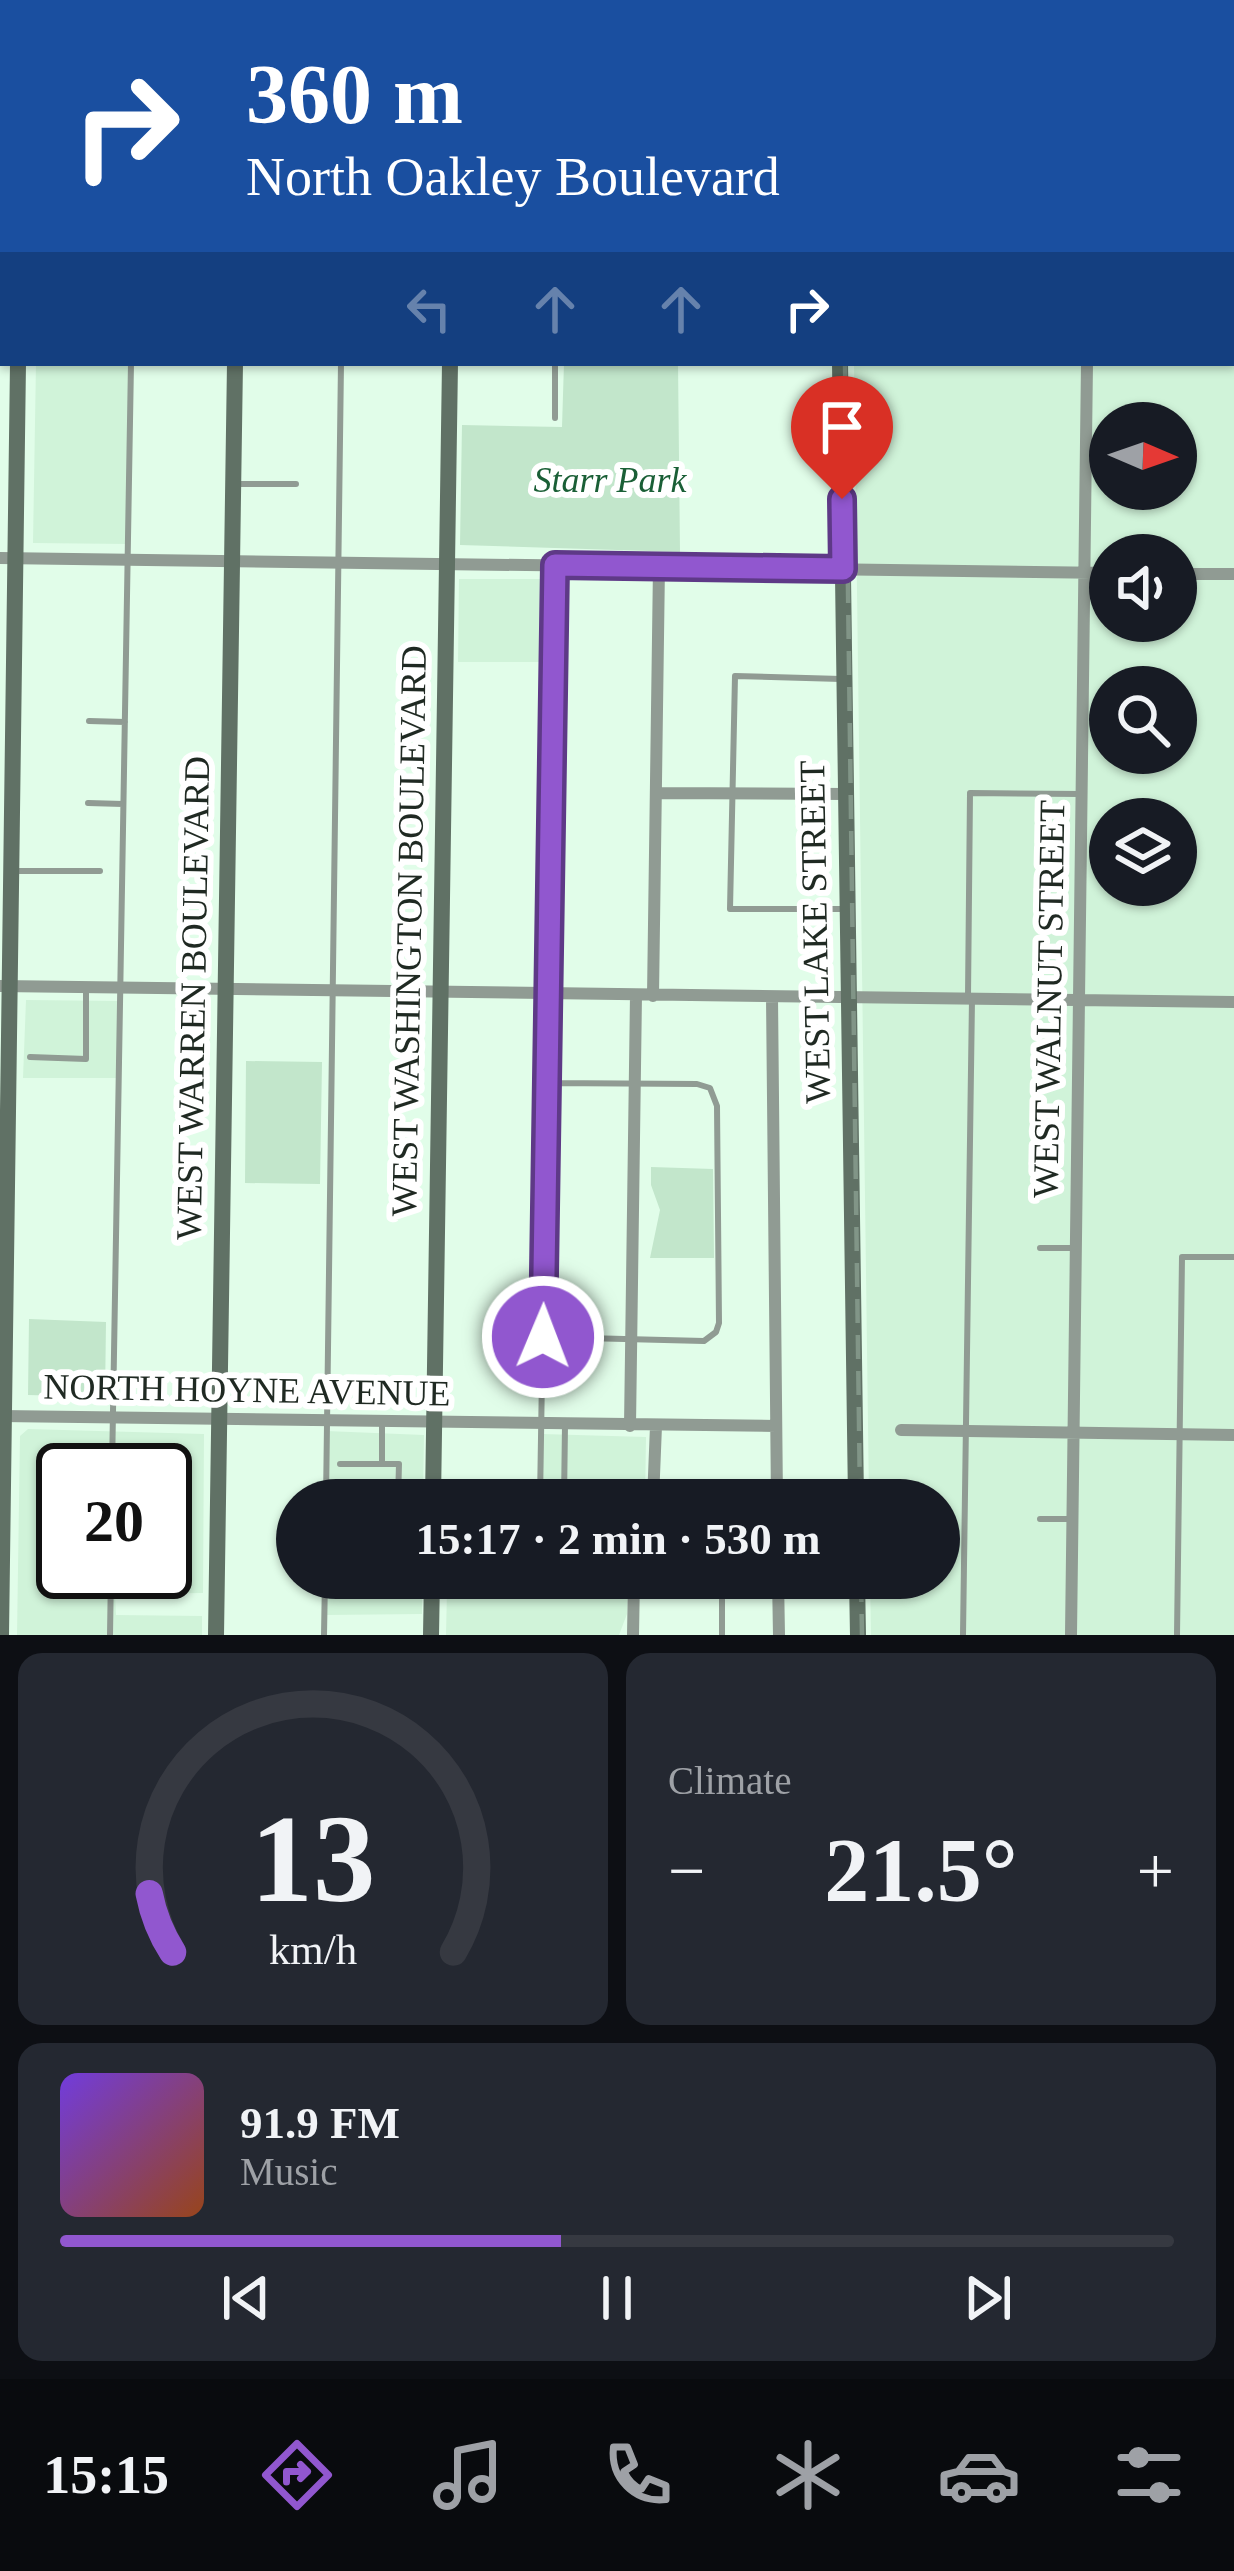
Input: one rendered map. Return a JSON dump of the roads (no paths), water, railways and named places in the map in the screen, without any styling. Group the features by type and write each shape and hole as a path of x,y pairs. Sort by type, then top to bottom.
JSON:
{"main road":[{"path":"1,1632 5,986 12,871 8,558 18,366"},
{"name":"WEST WARREN BOULEVARD","path":"216,1635 236,366"},
{"name":"WEST WASHINGTON BOULEVARD","path":"433,1479 451,366"},
{"name":"WEST LAKE STREET","path":"840,366 856,1479"},
{"path":"431,1635 432,1599"},
{"path":"857,1599 858,1635"}],"street":[{"name":"WEST WALNUT STREET","path":"1071,1635 1088,366"},
{"path":"8,558 1089,572"},
{"path":"653,996 659,566"},
{"path":"1197,574 1234,574"},
{"path":"656,793 846,794"},
{"path":"5,986 1234,1002"},
{"path":"630,1426 636,995"},
{"path":"772,997 777,1479"},
{"name":"NORTH HOYNE AVENUE","path":"2,1416 776,1426"},
{"path":"654,1479 656,1426"},
{"path":"901,1430 1234,1435"},
{"path":"633,1635 634,1599"},
{"path":"778,1599 779,1635"}],"lane":[{"path":"113,1443 131,366"},
{"path":"326,1479 341,366"},
{"path":"555,366 555,418"},
{"path":"234,484 296,484"},
{"path":"541,1479 555,565"},
{"path":"845,679 735,676 730,909 848,909"},
{"path":"89,721 125,722"},
{"path":"963,1635 970,793 1081,794"},
{"path":"88,803 123,805"},
{"path":"12,871 100,871"},
{"path":"29,1057 86,1059 86,989"},
{"path":"543,1337 704,1341 718,1324 715,1096 706,1085 547,1084"},
{"path":"1040,1248 1076,1248"},
{"path":"1177,1635 1182,1257 1234,1257"},
{"path":"382,1422 382,1464"},
{"path":"564,1479 565,1425"},
{"path":"340,1464 399,1464 399,1479"},
{"path":"1040,1519 1072,1519"},
{"path":"110,1635 111,1599"},
{"path":"324,1635 325,1599"},
{"path":"722,1599 722,1635"}],"railway":[{"path":"845,366 860,1479"},
{"path":"861,1599 862,1635"}],"park label":[{"name":"Starr Park","path":"610,480"}]}
